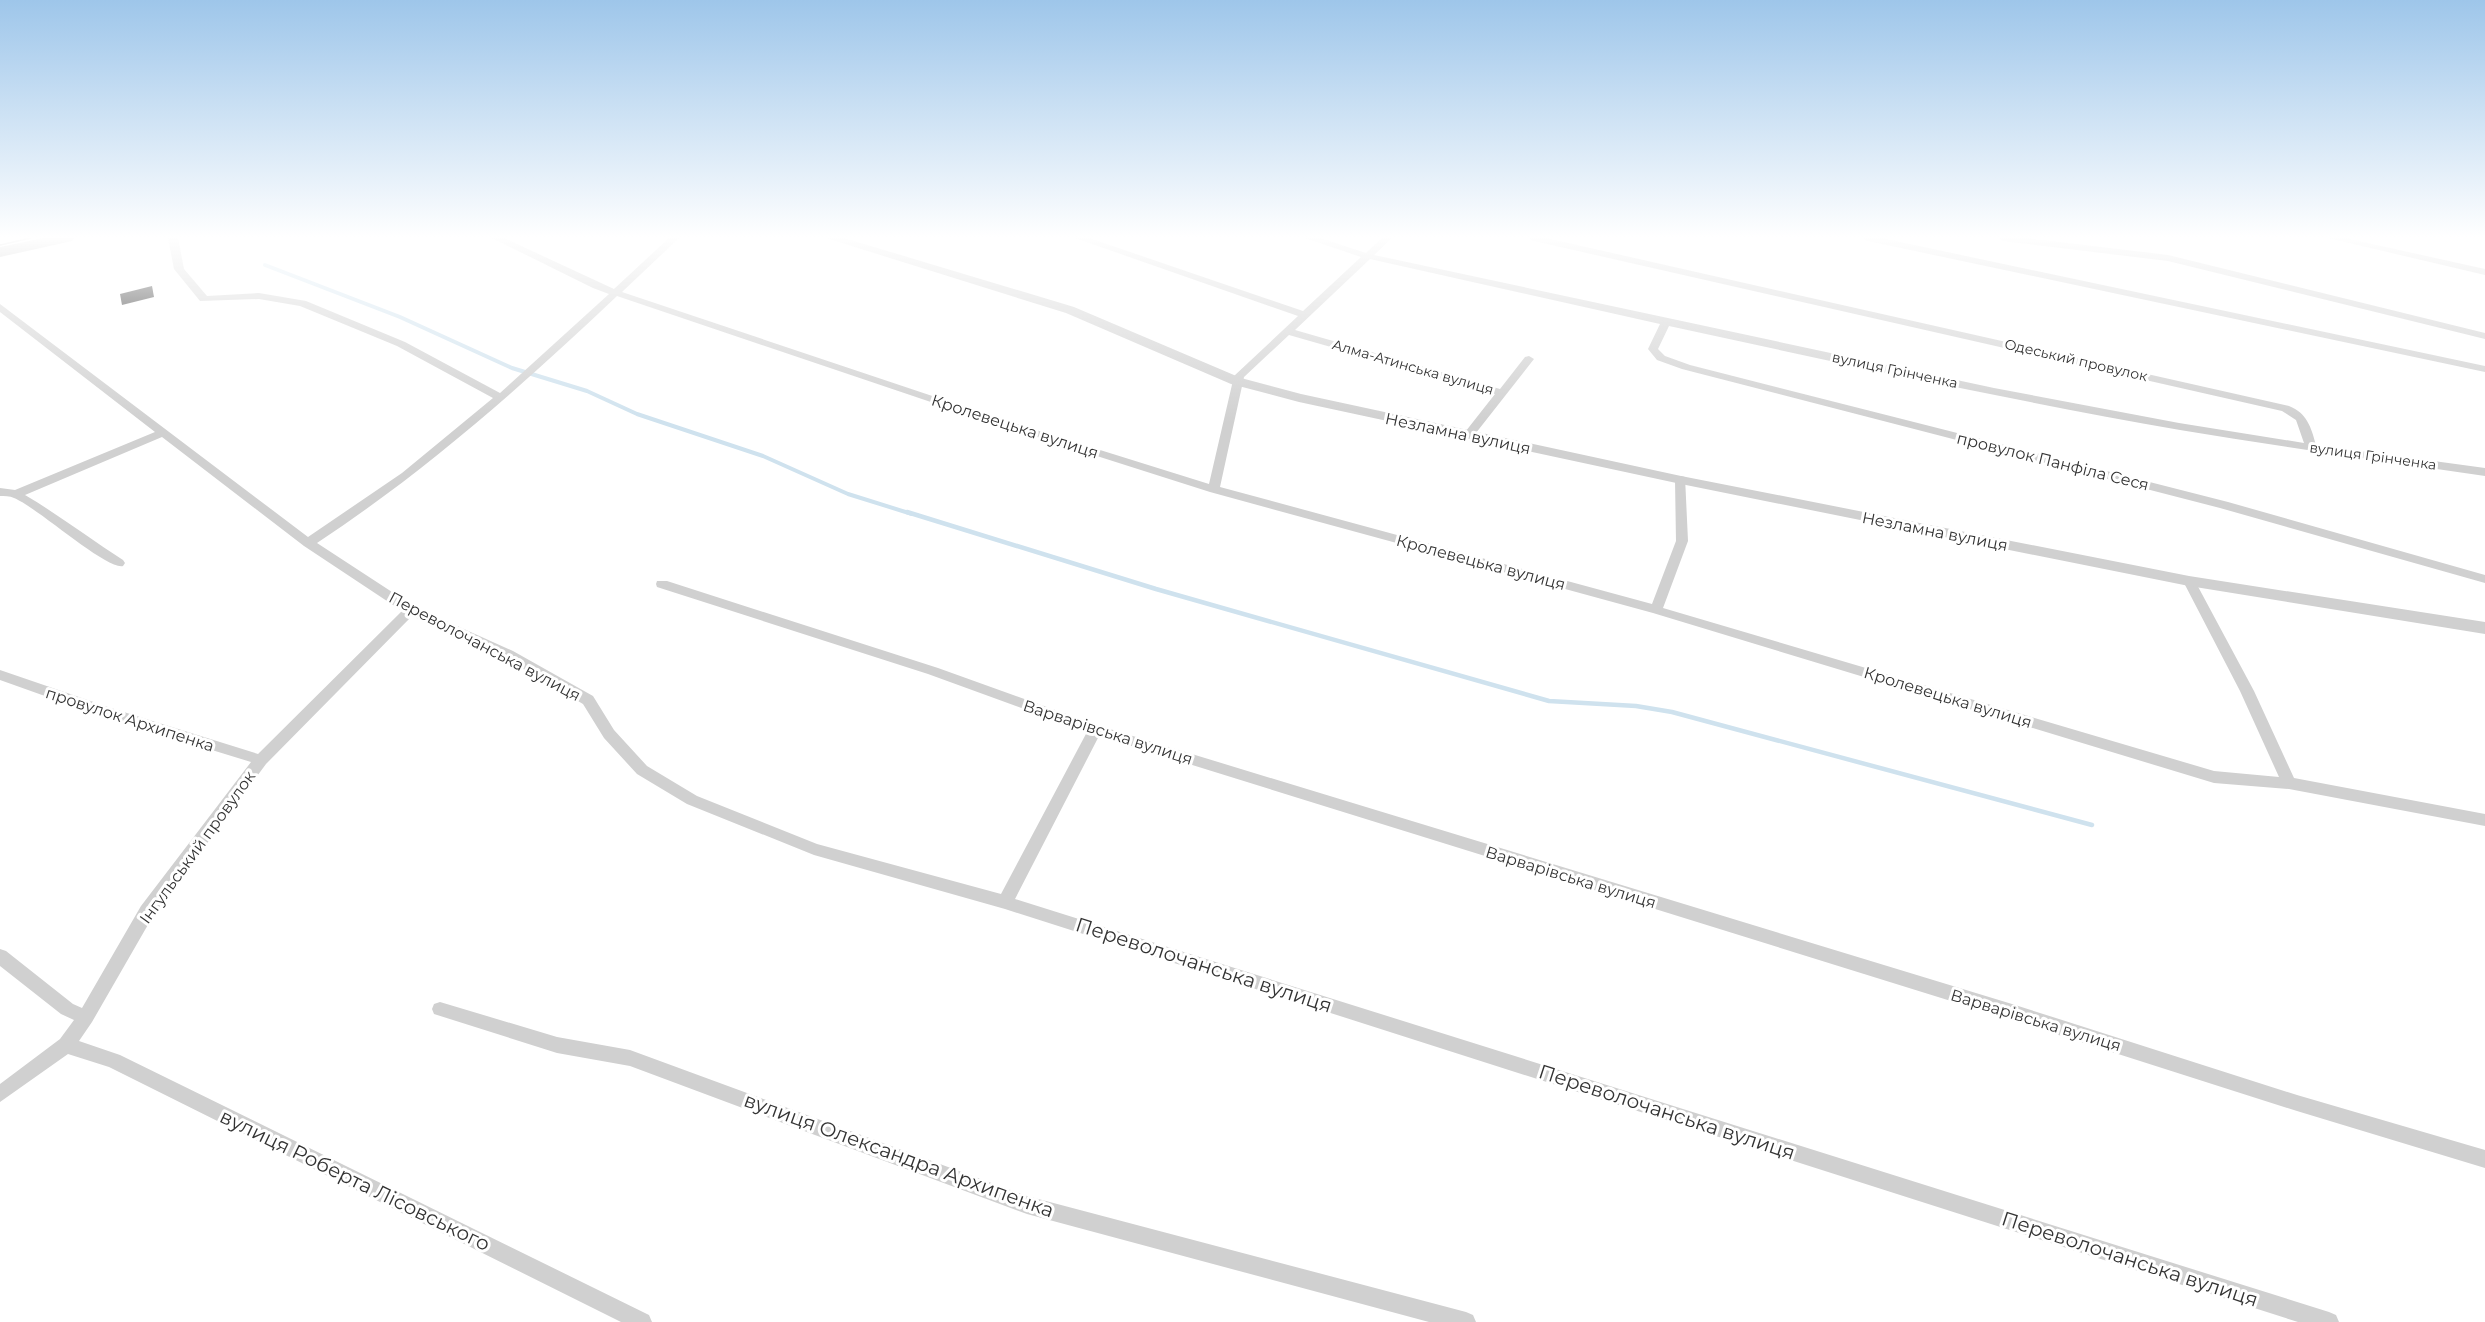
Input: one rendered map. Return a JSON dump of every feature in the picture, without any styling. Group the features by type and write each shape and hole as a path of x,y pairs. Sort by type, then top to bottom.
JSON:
{"street":[{"path":"282,300 302,303 401,344 501,398"},
{"path":"308,543 384,493 522,381 607,300"},
{"name":"Кролевецька вулиця","path":"641,300 997,421 1214,489 1656,610 2214,777 2289,783 2485,820"},
{"name":"Незламна вулиця","path":"1036,300 1070,310 1236,381 1299,398 1681,480 2188,581 2485,628"},
{"path":"1260,300 1305,315"},
{"path":"1214,489 1236,381 1321,300"},
{"name":"вулиця Грінченка","path":"1565,300 2177,426 2311,448 2485,472"},
{"name":"Одеський провулок","path":"1806,300 2296,411 2303,418 2311,448"},
{"path":"2159,300 2485,369"},
{"path":"2338,300 2485,336"},
{"name":"Переволочанська вулиця","path":"0,307 308,543 410,610 508,654 588,700 609,734 642,770 692,800 814,849 1005,902 2329,1322"},
{"name":"провулок Панфіла Сеся","path":"1666,322 1653,349 1661,358 1686,367 2224,505 2485,579"},
{"name":"Алма-Атинська вулиця","path":"1288,331 1503,393"},
{"path":"1468,436 1529,359"},
{"path":"16,494 162,433"},
{"path":"1656,610 1682,541 1681,480"},
{"path":"0,492 16,494 119,563"},
{"path":"2188,581 2247,691 2289,783"},
{"name":"Варварівська вулиця","path":"662,584 933,671 1095,730 2012,1012 2297,1103 2485,1159"},
{"name":"Інгульський провулок","path":"0,1094 66,1045 86,1017 147,911 261,760 410,610"},
{"name":"провулок Архипенка","path":"0,675 106,712 261,760"},
{"path":"1005,902 1095,730"},
{"path":"0,956 67,1009 86,1017"},
{"name":"вулиця Олександра Архипенка","path":"440,1009 536,1041 592,1054 630,1058 1027,1205 1466,1322"},
{"name":"вулиця Роберта Лісовського","path":"66,1045 114,1061 642,1322"}],"building":[{"path":"121,300 143,300 122,305"}],"waterway":[{"path":"355,300 400,317 512,368 587,391 637,414 763,456 848,494 912,514"},
{"path":"907,512 1156,589 1549,701 1636,706 1672,712 2092,825"}]}
